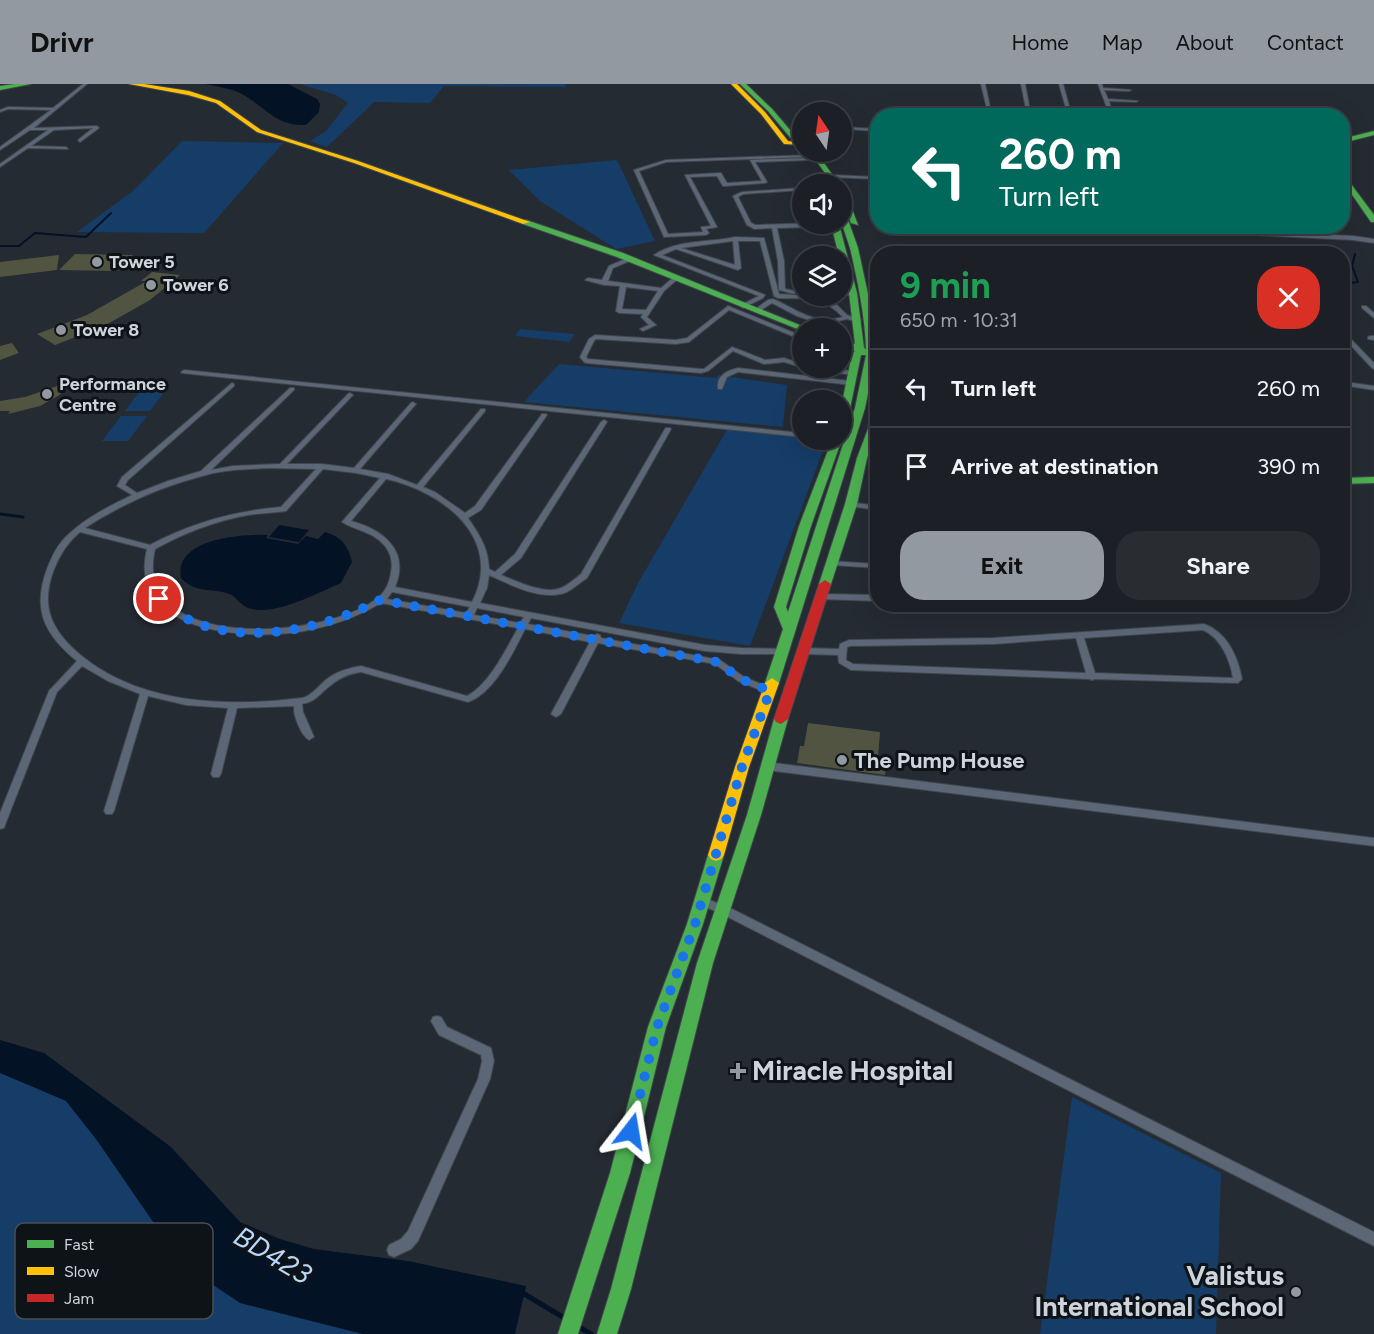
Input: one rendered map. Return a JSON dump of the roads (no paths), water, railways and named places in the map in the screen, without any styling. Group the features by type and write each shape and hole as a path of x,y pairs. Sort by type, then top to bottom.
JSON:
{"main road":[{"path":"0,88 28,84"},
{"path":"132,84 212,99 259,131 628,260 792,323"},
{"path":"734,84 763,113 786,143 792,143"},
{"path":"743,84 765,100"},
{"path":"753,84 792,130"},
{"path":"1350,139 1373,134"},
{"path":"1350,186 1374,220"},
{"path":"852,217 870,266"},
{"path":"840,234 863,283 870,322 869,356 852,412"},
{"path":"747,304 792,329"},
{"path":"852,321 869,356"},
{"path":"852,348 869,356"},
{"path":"852,351 869,356"},
{"path":"851,390 852,378 869,356"},
{"path":"852,426 870,428"},
{"path":"607,1334 621,1289 705,963 851,504 862,458 870,440"},
{"path":"790,630 780,607 805,526 833,450"},
{"path":"568,1334 620,1173 657,1027 695,924 700,901 742,767 790,630 841,450"},
{"path":"1350,481 1374,480"}],"street":[{"path":"983,84 988,108"},
{"path":"1023,84 1028,108"},
{"path":"1060,84 1068,108"},
{"path":"46,109 74,88 83,85"},
{"path":"0,149 29,129 83,85"},
{"path":"1101,86 1130,90"},
{"path":"1101,86 1111,108"},
{"path":"1107,100 1136,101"},
{"path":"0,111 8,108 53,109"},
{"path":"0,166 52,128"},
{"path":"29,129 97,128 80,141"},
{"path":"852,131 870,132"},
{"path":"803,142 752,160 765,182 725,185 719,174 687,176 714,227 703,228 706,233 666,236 636,170 666,161 803,142"},
{"path":"27,147 66,148"},
{"path":"852,180 870,179"},
{"path":"792,190 742,193 735,196 749,224 775,229 792,228"},
{"path":"775,229 781,261 782,290 792,291"},
{"path":"1268,234 1374,241"},
{"path":"675,248 738,268 735,239"},
{"path":"774,298 762,239 735,239 675,248 657,255 747,304 774,298 808,318"},
{"path":"604,283 611,267 628,260"},
{"path":"643,329 653,325 652,322 643,318 662,290 674,279"},
{"path":"588,280 662,290"},
{"path":"623,286 619,311 647,312"},
{"path":"792,363 784,360 764,362 732,349 706,370 701,371 586,361 583,357 591,340 595,337 676,342 689,340 747,304 774,298 815,298 828,302 850,318"},
{"path":"1364,307 1374,316"},
{"path":"1350,342 1374,367"},
{"path":"720,388 721,378 726,372 738,370 792,374"},
{"path":"184,372 792,434"},
{"path":"138,496 121,486 125,479 232,385"},
{"path":"1350,385 1372,388 1374,395"},
{"path":"202,474 292,389"},
{"path":"284,464 350,395"},
{"path":"355,471 413,404"},
{"path":"418,488 483,410"},
{"path":"464,517 478,508 544,415"},
{"path":"496,576 519,556 604,422"},
{"path":"486,572 548,592 562,591 584,576 668,429"},
{"path":"468,617 483,587 486,572 483,552 476,532 464,517 432,495 385,476 322,466 284,464 240,467 202,474 138,496 109,509 65,540 51,567 44,588 44,604 48,623 80,663 112,680 146,692 233,705 309,699 337,675 347,670 361,669 468,699 473,698 485,688 529,615"},
{"path":"79,529 152,548 206,523 236,514 283,509 322,466"},
{"path":"152,548 148,575 159,599 186,619 211,627 240,632 289,630 337,620 380,600 389,589 395,573 392,550 374,533 346,522 385,476"},
{"path":"851,504 870,507"},
{"path":"832,563 870,565"},
{"path":"389,589 476,603 600,630 705,648 783,651"},
{"path":"822,597 870,598"},
{"path":"380,600 717,662 741,679 770,691"},
{"path":"1210,628 1229,653 1238,678 1230,682 851,667 842,662 841,652 843,646 849,644 993,641 1210,628"},
{"path":"556,714 600,630"},
{"path":"1079,636 1092,677"},
{"path":"804,651 841,652"},
{"path":"0,825 53,691 80,663"},
{"path":"109,811 146,692"},
{"path":"297,701 298,712 309,737"},
{"path":"216,774 233,705"},
{"path":"766,766 1374,842"},
{"path":"700,901 722,909 1374,1239"},
{"path":"394,1250 406,1244 413,1236 484,1079 488,1060 487,1052 443,1031 437,1021"}],"water":[{"path":"205,84 288,84 317,99 320,104 319,112 306,125 286,122 271,115 242,94"},
{"path":"279,525 309,530 299,542 269,537"},
{"path":"325,532 343,543 352,562 341,583 283,607 258,610 248,608 231,595 193,587 181,578 182,565 188,554 212,541 268,535 266,538 298,544 306,536 318,539"},
{"path":"0,1040 44,1053 171,1147 240,1222 280,1239 314,1249 408,1261 526,1286 515,1334 363,1334 240,1303 213,1285 213,1223 154,1223 96,1139 66,1101 0,1073"}],"waterway":[{"path":"0,246 19,246 35,233 86,237 111,213"},
{"path":"1350,283 1358,282 1352,266 1355,254"},
{"path":"0,514 23,517"},
{"name":"BD423","path":"521,1292 566,1319"},
{"name":"BD423","path":"577,1326 591,1334"}],"place":[{"name":"Tower 5","path":"97,262"},
{"name":"Tower 6","path":"151,285"},
{"name":"Tower 8","path":"61,330"},
{"name":"Performance Centre","path":"47,394"},
{"name":"The Pump House","path":"842,760"},
{"name":"Miracle Hospital","path":"738,1071"},
{"name":"Valistus International School","path":"1296,1292"}]}
